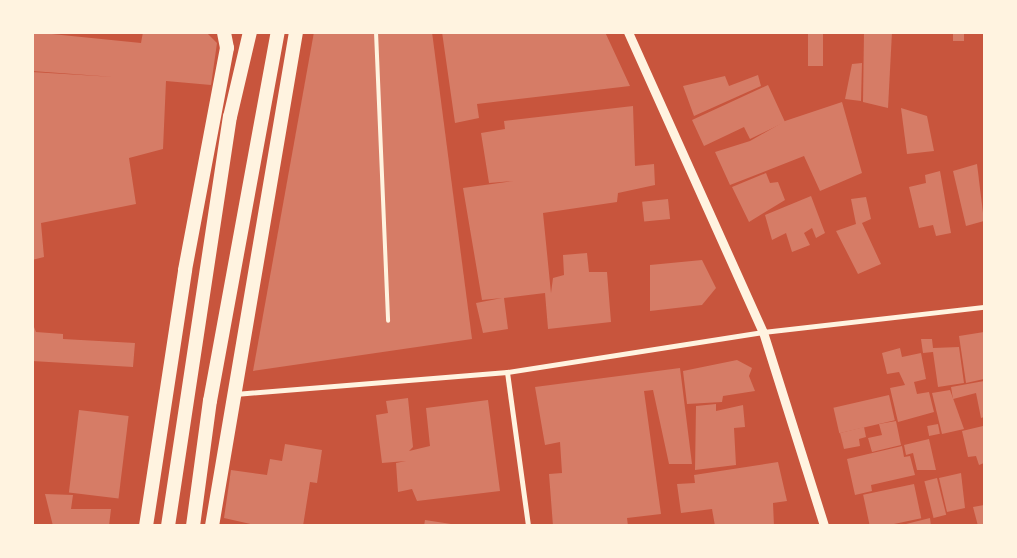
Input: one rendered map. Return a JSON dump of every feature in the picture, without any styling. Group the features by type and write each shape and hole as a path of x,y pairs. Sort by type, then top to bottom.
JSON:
{"highway":[{"path":"146,526 185,270 227,48 224,32"},
{"path":"168,526 186,397 230,117 250,32"},
{"path":"193,526 210,401 278,32"},
{"path":"212,526 231,395 296,32"}],"street":[{"path":"628,32 763,332 824,526"},
{"path":"231,395 506,372 763,332 984,307"},
{"path":"506,372 528,526"}],"lane":[{"path":"376,32 388,321"}],"building":[{"path":"32,32 141,43 143,32 206,32 217,43 211,85 166,81 163,149 129,158 136,204 41,223 44,257 32,260 32,72 114,77 32,71"},
{"path":"314,32 432,32 472,339 253,371"},
{"path":"442,32 605,32 630,86 477,104 479,118 455,123"},
{"path":"808,32 823,32 823,66 808,66"},
{"path":"864,32 892,32 888,108 863,102"},
{"path":"953,32 964,32 964,41 953,41"},
{"path":"862,63 861,101 845,99 852,64"},
{"path":"758,75 761,86 694,116 683,86 725,76 729,86"},
{"path":"768,85 785,122 750,139 744,127 704,146 692,120"},
{"path":"842,102 862,173 820,191 804,156 730,185 715,152 750,141 785,121"},
{"path":"633,106 635,166 654,164 655,185 618,193 617,202 543,213 551,293 553,278 564,275 563,255 587,253 589,272 607,272 611,322 548,329 545,293 504,298 508,329 483,333 476,303 502,298 482,300 463,188 514,181 489,183 481,133 505,129 504,121"},
{"path":"901,108 927,116 934,151 907,154"},
{"path":"977,164 984,221 966,226 953,171"},
{"path":"940,171 951,233 936,236 933,225 919,228 909,187 926,183 925,175"},
{"path":"766,173 770,183 778,182 785,200 749,222 732,187"},
{"path":"811,196 825,233 816,238 812,228 804,233 810,245 792,252 786,233 772,240 765,215"},
{"path":"866,197 871,219 862,223 881,264 858,274 836,231 856,224 851,199"},
{"path":"668,199 670,219 644,222 642,202"},
{"path":"702,260 716,288 702,305 650,311 650,265"},
{"path":"32,322 36,332 63,334 63,339 135,343 133,367 32,361"},
{"path":"984,332 984,379 966,383 959,336"},
{"path":"921,339 932,339 933,348 959,347 964,383 938,387 933,352 923,353"},
{"path":"900,348 902,357 921,353 926,379 914,382 917,394 929,392 934,412 898,422 890,388 905,385 899,372 887,374 882,353"},
{"path":"737,360 752,368 749,376 755,391 723,396 722,402 687,404 683,371"},
{"path":"680,368 692,464 669,464 653,390 644,391 661,514 627,518 628,526 553,526 549,474 562,473 560,442 545,445 535,387"},
{"path":"984,381 984,417 981,418 976,393 953,399 951,387"},
{"path":"950,390 964,429 942,434 932,393"},
{"path":"889,395 895,420 839,433 833,408"},
{"path":"408,398 413,447 409,451 430,446 426,408 488,400 500,491 417,501 412,489 398,492 396,463 406,461 382,463 376,415 388,413 386,401"},
{"path":"716,404 716,411 743,405 745,427 734,428 736,465 695,470 696,406"},
{"path":"79,410 129,416 119,498 69,492"},
{"path":"896,421 901,445 872,452 868,438 882,435 879,424"},
{"path":"938,424 940,434 929,436 927,426"},
{"path":"983,426 984,463 979,465 976,456 968,457 962,431"},
{"path":"864,427 866,437 859,439 860,446 844,449 840,433"},
{"path":"929,439 936,470 917,470 913,453 906,455 904,445"},
{"path":"285,444 322,450 317,483 310,482 303,526 259,526 224,518 231,470 267,475 270,459 282,461"},
{"path":"902,446 904,457 910,456 915,475 871,485 872,491 855,495 847,459"},
{"path":"778,462 787,501 773,503 774,526 715,526 712,509 681,513 677,484 695,483 694,475"},
{"path":"961,473 965,508 947,512 939,478"},
{"path":"937,478 946,515 934,518 924,481"},
{"path":"914,484 921,518 885,526 870,526 863,495"},
{"path":"45,494 73,495 71,509 111,509 109,526 53,526"},
{"path":"984,505 984,525 978,526 973,507"},
{"path":"930,518 931,526 902,526 902,525"},
{"path":"425,520 451,524 451,526 424,526"}]}
